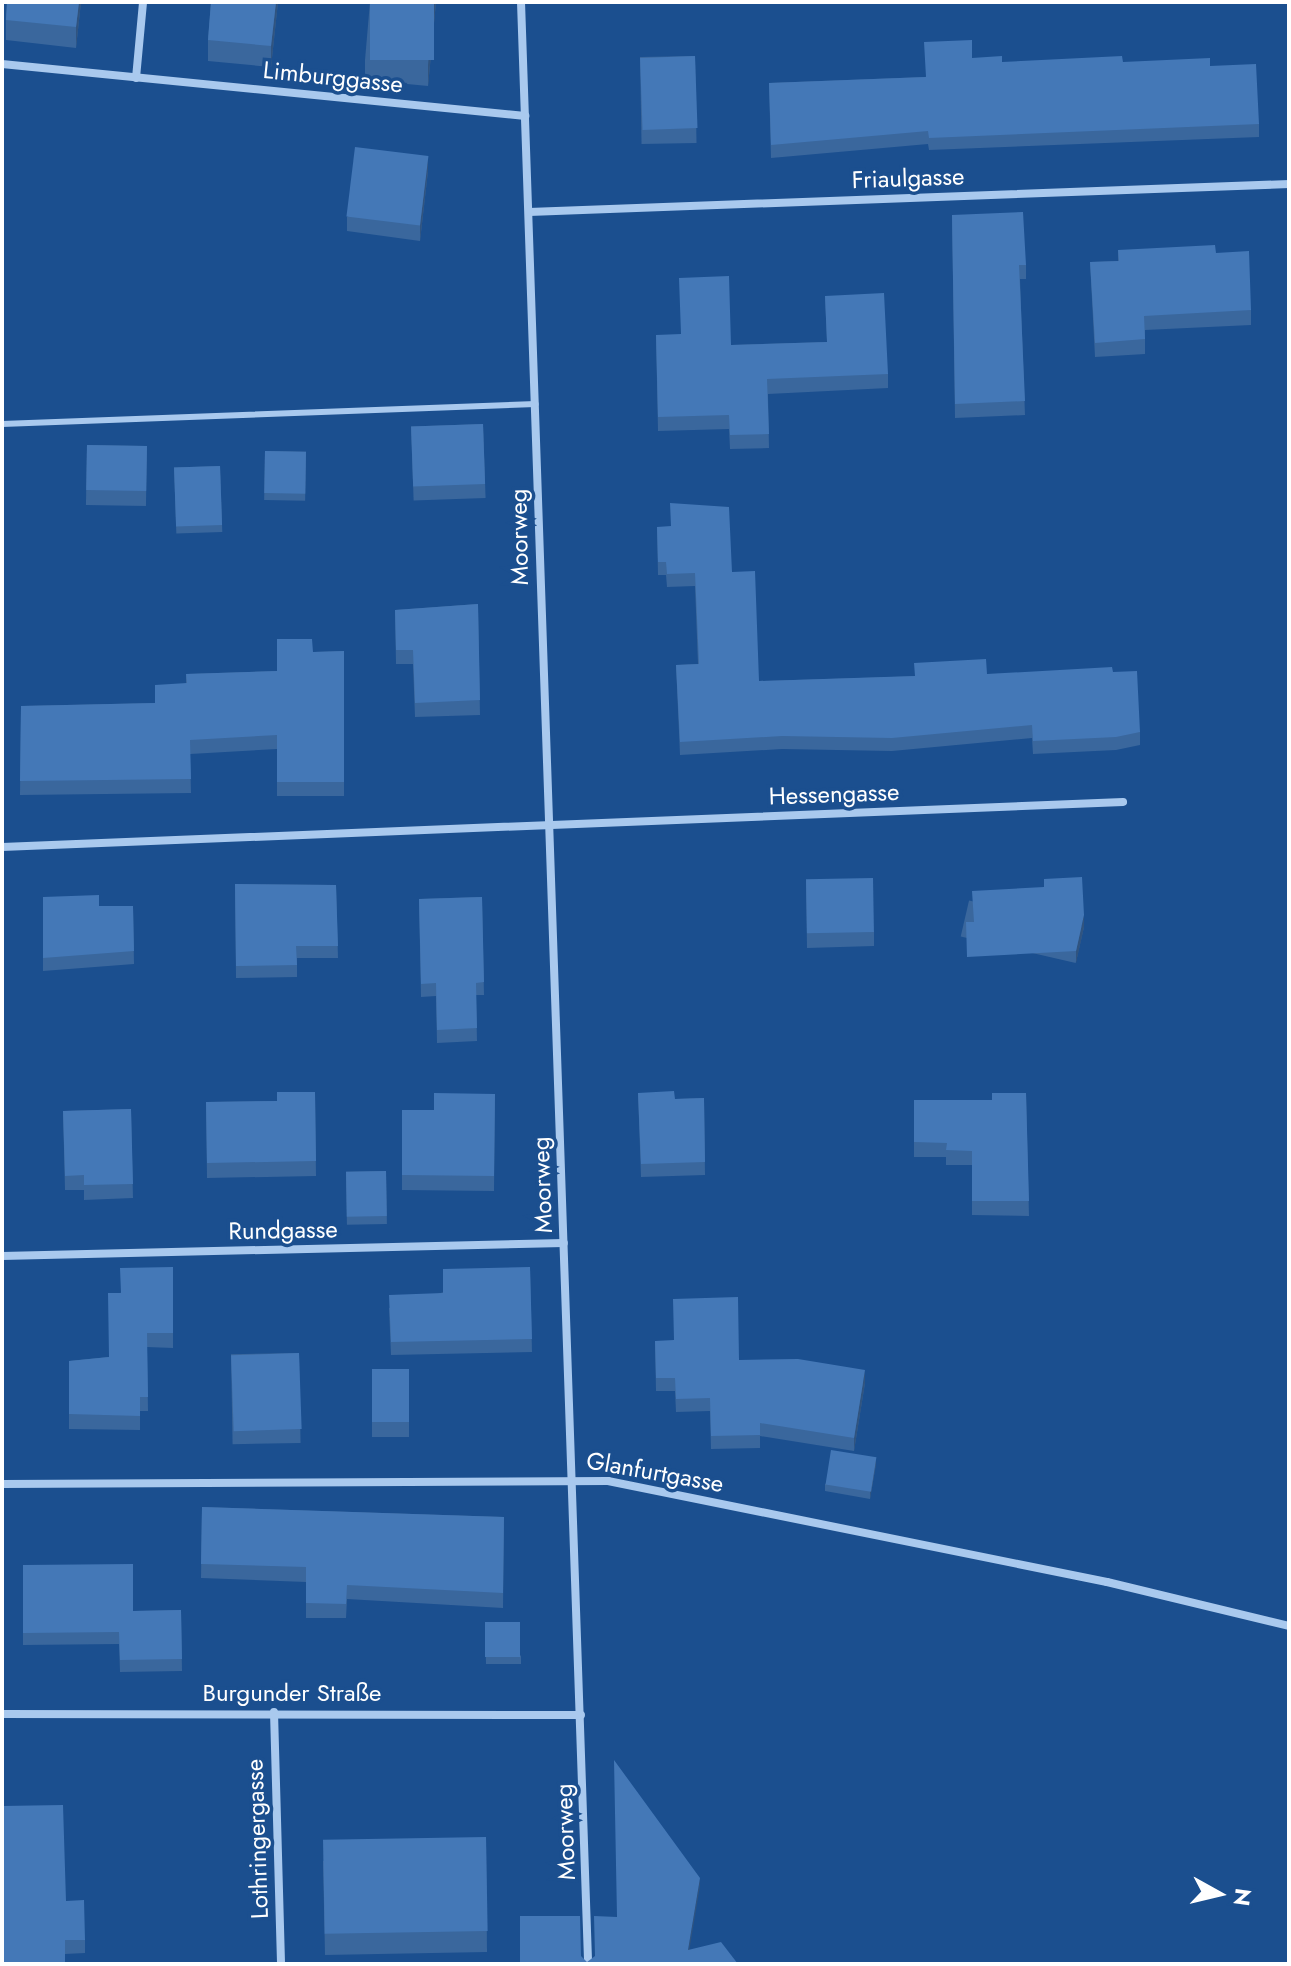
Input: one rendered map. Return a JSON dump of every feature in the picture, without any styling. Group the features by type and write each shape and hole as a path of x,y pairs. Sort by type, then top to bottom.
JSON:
{"street":[{"path":"136,78 143,2"},
{"name":"Moorweg","path":"521,2 588,1964"},
{"name":"Limburggasse","path":"2,64 525,116"},
{"name":"Friaulgasse","path":"529,212 1289,184"},
{"name":"Hessengasse","path":"547,825 1123,802"},
{"path":"2,847 547,825"},
{"name":"Rundgasse","path":"2,1256 564,1243"},
{"name":"Glanfurtgasse","path":"2,1484 572,1477 1107,1582 1289,1626"},
{"name":"Burgunder Straße","path":"2,1714 274,1712 581,1715"},
{"name":"Lothringergasse","path":"274,1712 281,1964"}],"lane":[{"path":"2,424 536,404"}],"building":[{"path":"7,2 79,2 76,27 6,20"},
{"path":"211,2 276,2 271,46 208,40"},
{"path":"370,2 434,2 434,60 370,60"},
{"path":"972,40 972,58 1002,56 1002,62 1122,56 1123,62 1210,58 1210,66 1256,64 1259,124 929,138 928,131 771,145 769,83 926,77 924,42"},
{"path":"695,56 698,128 643,130 640,58"},
{"path":"355,147 428,156 420,225 346,216"},
{"path":"1023,212 1026,265 1019,265 1025,401 955,404 952,215"},
{"path":"1215,245 1216,253 1249,251 1251,310 1144,316 1145,339 1095,343 1090,262 1119,261 1118,250"},
{"path":"729,276 731,345 827,342 825,296 884,293 888,374 767,379 769,434 730,435 729,415 658,417 656,335 681,334 679,278"},
{"path":"483,424 485,484 413,486 411,427"},
{"path":"87,445 147,446 146,491 86,490"},
{"path":"265,451 306,452 305,494 264,493"},
{"path":"220,466 222,525 176,527 174,468"},
{"path":"670,503 729,507 732,572 755,571 759,681 915,676 914,663 986,659 987,674 1112,667 1113,672 1137,671 1140,732 1116,737 1033,741 1032,725 892,738 782,736 680,742 676,665 699,664 695,573 667,574 666,562 658,562 657,527 671,526"},
{"path":"478,604 480,700 415,703 413,650 396,650 395,610"},
{"path":"277,639 312,639 313,652 344,651 344,782 277,782 277,735 190,740 191,779 20,781 21,706 155,703 155,685 187,683 186,674 277,671"},
{"path":"1082,877 1084,915 1076,951 967,957 966,922 974,922 972,891 1044,887 1044,879"},
{"path":"873,878 874,932 807,933 806,879"},
{"path":"235,884 336,885 338,946 296,946 297,965 236,966"},
{"path":"99,895 99,906 133,906 134,951 43,958 43,897"},
{"path":"482,897 484,982 476,983 477,1028 437,1030 436,983 421,984 419,899"},
{"path":"674,1091 675,1099 704,1098 705,1162 641,1164 638,1093"},
{"path":"277,1092 315,1092 316,1161 207,1163 206,1102 277,1101"},
{"path":"434,1093 495,1094 494,1176 402,1175 402,1110 434,1110"},
{"path":"992,1093 1026,1093 1029,1201 972,1201 972,1151 946,1150 947,1143 914,1142 914,1100 992,1100"},
{"path":"131,1109 133,1184 84,1185 84,1175 65,1176 63,1111"},
{"path":"386,1171 387,1216 347,1217 346,1172"},
{"path":"173,1267 173,1333 147,1333 148,1397 140,1397 140,1416 69,1414 69,1361 109,1357 108,1293 121,1293 120,1268"},
{"path":"530,1267 532,1339 391,1342 389,1295 443,1293 443,1269"},
{"path":"738,1297 739,1360 798,1359 865,1370 854,1438 760,1423 760,1435 711,1436 710,1398 676,1399 675,1378 656,1378 655,1341 674,1340 673,1299"},
{"path":"299,1353 302,1429 234,1431 231,1355"},
{"path":"372,1369 409,1369 409,1422 372,1422"},
{"path":"831,1450 876,1457 871,1492 826,1485"},
{"path":"202,1507 504,1517 503,1593 347,1585 346,1604 306,1603 306,1567 201,1564"},
{"path":"133,1564 133,1611 181,1610 182,1659 120,1660 119,1632 23,1633 23,1565"},
{"path":"485,1622 520,1622 520,1657 485,1657"},
{"path":"614,1760 700,1878 688,1950 721,1942 738,1964 520,1964 520,1916 580,1916 581,1956 587,1962 595,1956 594,1916 617,1917"},
{"path":"63,1805 66,1901 84,1900 85,1940 65,1940 65,1964 2,1964 2,1806"},
{"path":"486,1837 488,1931 325,1934 323,1840"}]}
